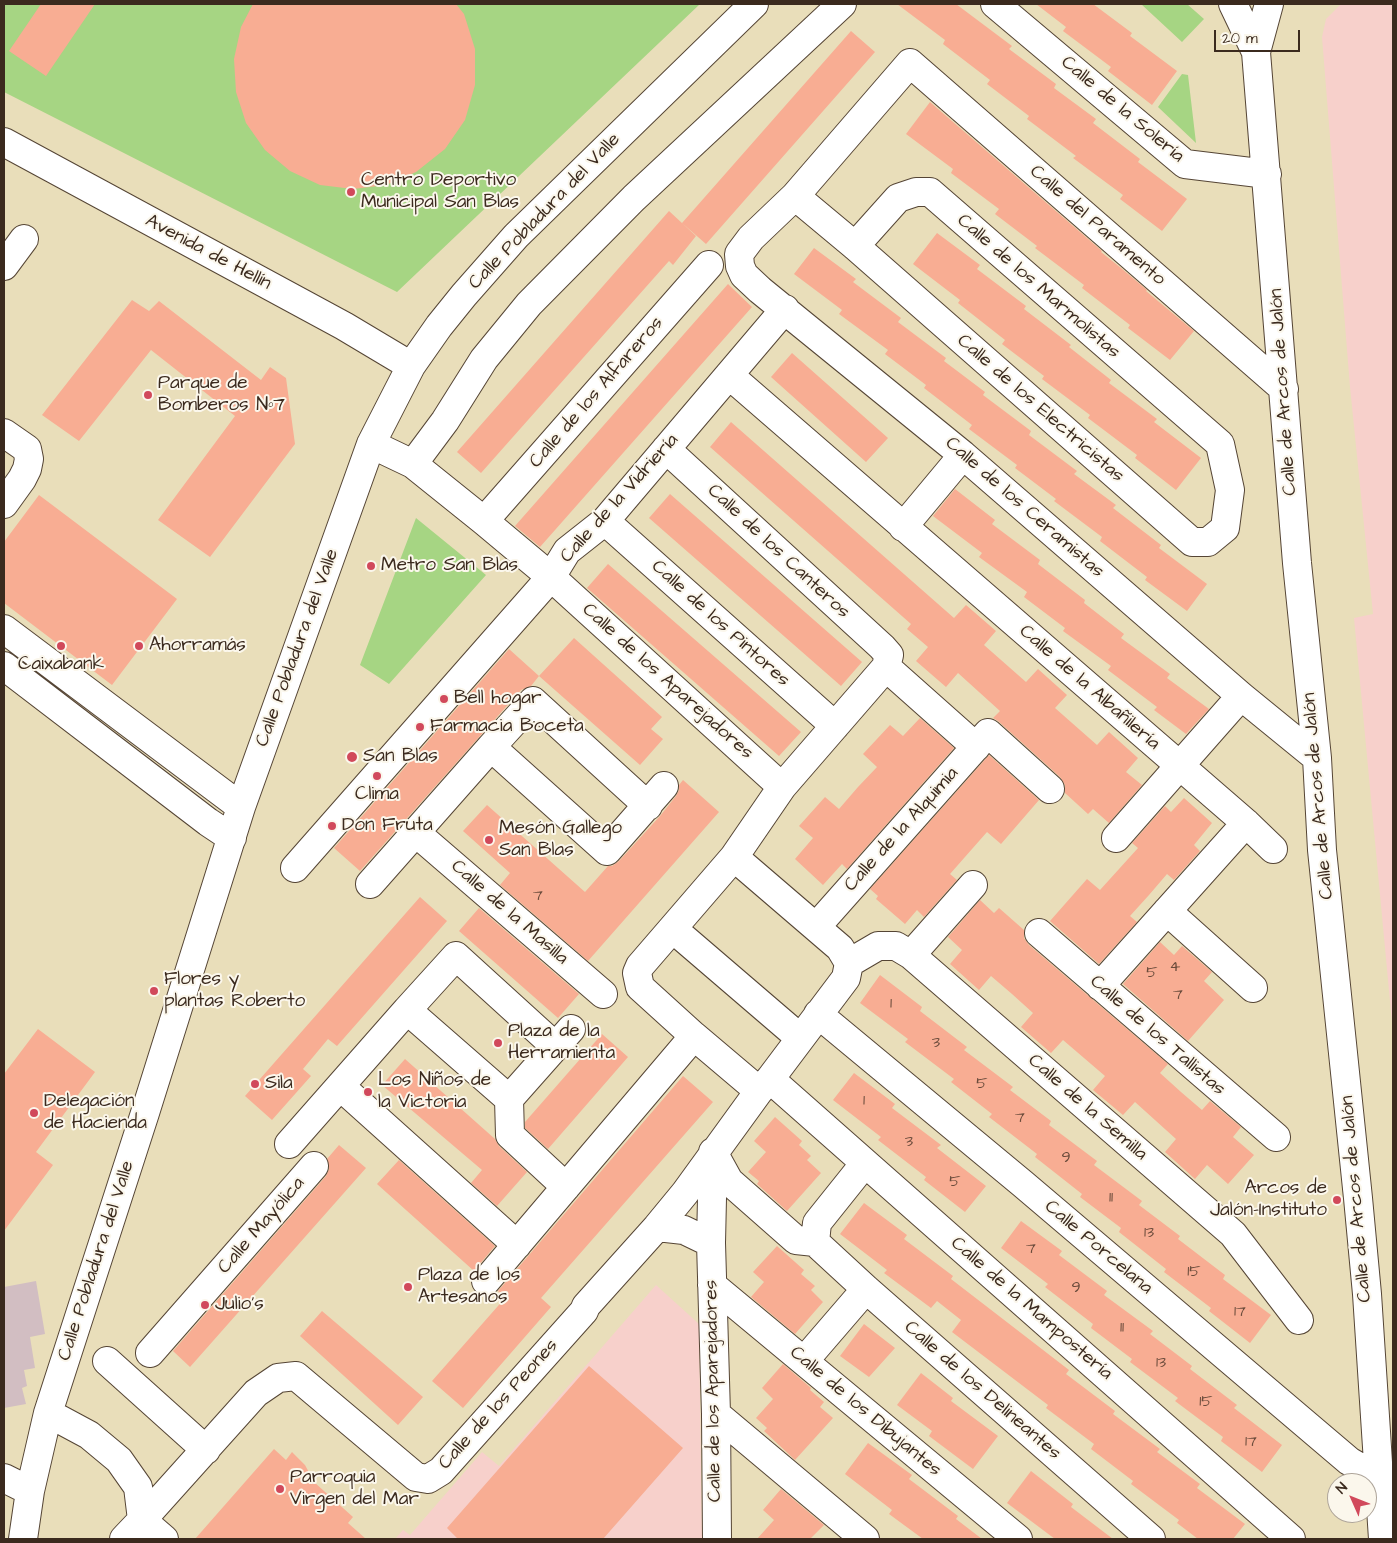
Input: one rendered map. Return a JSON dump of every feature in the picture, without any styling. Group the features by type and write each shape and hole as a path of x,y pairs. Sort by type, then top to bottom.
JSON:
{"street":[{"name":"Calle Pobladura del Valle","path":"23,1539 30,1491 48,1413 241,807 371,444 411,366 458,303 516,236 754,4"},
{"path":"413,464 445,421 484,359 529,304 634,198 842,4"},
{"name":"Calle de la Solería","path":"995,4 1185,164 1267,174"},
{"name":"Calle de Arcos de Jalón","path":"1233,4 1256,52"},
{"name":"Calle de Arcos de Jalón","path":"1269,4 1256,52 1297,563 1317,758 1322,850 1358,1198 1383,1539"},
{"name":"Calle del Paramento","path":"795,196 910,63 1284,389"},
{"name":"Avenida de Hellín","path":"4,142 351,330 411,366"},
{"name":"Calle de los Marmolistas","path":"855,246 898,198 916,192 930,192 1220,444"},
{"name":"Calle de los Electricistas","path":"795,196 855,246 1192,542 1208,542 1225,528 1230,490 1220,444"},
{"name":"Calle de los Ceramistas","path":"795,196 752,238 739,254 740,266 744,275 963,455 1241,696 1317,758"},
{"path":"4,266 24,239"},
{"name":"Calle de los Alfareros","path":"484,521 709,265"},
{"name":"Calle de la Vidriería","path":"296,868 551,577 567,551 605,521 785,309"},
{"name":"Calle de la Albañilería","path":"729,375 903,528 1246,823 1273,849"},
{"path":"4,432 27,449 29,459 22,479 4,504"},
{"path":"371,444 413,464 551,577"},
{"name":"Calle de los Canteros","path":"666,449 882,647 887,661 982,740 1050,789"},
{"path":"903,528 963,455"},
{"name":"Calle de los Pintores","path":"605,521 834,726"},
{"name":"Calle de los Aparejadores","path":"551,577 782,788"},
{"path":"4,628 241,807"},
{"path":"765,1085 694,1036 640,987 637,973 640,966 734,857 782,788 887,661"},
{"path":"4,666 208,822 232,838"},
{"path":"1116,838 1241,696"},
{"path":"370,884 415,832 491,747 533,701 656,796 607,851 491,747"},
{"name":"Calle de la Alquimia","path":"816,927 982,740"},
{"path":"1100,986 1246,823"},
{"name":"Calle de la Masilla","path":"415,832 603,994"},
{"path":"713,1152 846,978 850,963 840,948 734,857"},
{"path":"911,955 973,885"},
{"path":"1167,911 1253,988"},
{"path":"672,929 800,1038"},
{"name":"Calle de los Tallistas","path":"1039,933 1276,1137"},
{"name":"Calle de la Semilla","path":"850,963 878,946 896,946 911,955 1233,1234 1299,1320"},
{"path":"289,1144 456,956 563,1038 509,1100 510,1135 566,1186"},
{"path":"407,1010 509,1100"},
{"name":"Calle Porcelana","path":"818,1014 1349,1460 1380,1479"},
{"path":"486,1281 694,1036"},
{"name":"Calle de la Mampostería","path":"765,1085 865,1163 1291,1539"},
{"path":"340,1086 517,1245"},
{"name":"Calle de los Aparejadores","path":"713,1152 711,1243 721,1535"},
{"name":"Calle de los Peones","path":"133,1530 256,1393 278,1378 296,1376 416,1477 428,1478 441,1472 657,1227 685,1193 713,1152"},
{"name":"Calle de los Delineantes","path":"713,1152 729,1181 796,1240 815,1242 1151,1539"},
{"path":"815,1242 816,1223 865,1163"},
{"name":"Calle Mayólica","path":"150,1353 314,1166"},
{"path":"657,1227 684,1230 711,1243"},
{"name":"Calle de los Dibujantes","path":"712,1285 1018,1539"},
{"path":"804,1361 866,1289"},
{"path":"107,1361 206,1450"},
{"path":"48,1413 89,1435 119,1460 138,1487 133,1530 164,1539"},
{"path":"716,1414 865,1539"},
{"path":"4,1478 30,1491"}],"shaded area":[{"path":"1341,4 1393,4 1393,1033 1354,618 1373,614 1350,387 1322,37 1326,19"},
{"path":"36,1281 45,1334 30,1337 35,1368 24,1370 27,1386 22,1388 26,1404 4,1408 4,1287"},
{"path":"656,1285 699,1324 702,1539 395,1539 403,1530 410,1535 482,1452 499,1466"}],"green space":[{"name":"Centro Deportivo Municipal San Blas","path":"4,4 700,4 397,292 4,92"},
{"path":"1141,4 1187,4 1204,19 1182,42"},
{"path":"1182,74 1188,75 1196,143 1158,107"},
{"path":"416,518 486,575 389,684 360,665"}],"building":[{"path":"41,4 95,4 46,76 9,51"},
{"path":"253,4 456,4 464,14 475,49 475,85 465,120 445,149 416,172 386,185 353,189 320,185 290,171 265,150 246,123 236,92 234,59 241,27"},
{"path":"897,4 956,4 1012,46 1009,49 1056,84 1054,88 1096,119 1093,123 1140,159 1138,162 1187,199 1162,231 1120,199 1123,195 1073,158 1076,156 1027,119 1029,116 987,84 990,80 943,44 945,40"},
{"path":"1036,4 1093,4 1132,33 1130,36 1177,71 1152,105 1108,71 1111,67 1063,31 1066,27"},
{"path":"851,31 875,52 706,244 682,223"},
{"path":"930,102 1194,331 1170,360 1128,328 1130,325 1082,288 1084,285 1035,248 1037,246 995,214 999,209 951,173 953,169 906,134"},
{"path":"669,211 696,236 673,265 669,261 481,473 457,452"},
{"path":"937,233 980,265 977,269 1026,306 1024,309 1071,345 1069,347 1111,380 1109,383 1157,419 1154,422 1201,458 1176,490 1135,458 1137,455 1088,418 1090,415 1042,379 1044,376 1002,344 1005,340 958,303 960,300 913,264"},
{"path":"814,248 856,279 853,282 901,318 898,322 946,358 944,361 985,392 983,395 1031,431 1029,435 1077,471 1074,474 1116,505 1113,508 1161,545 1159,548 1207,584 1187,611 1145,580 1147,577 1100,541 1102,537 1054,501 1056,499 1015,468 1017,465 969,429 972,425 924,388 926,385 885,354 888,350 839,314 842,310 794,274"},
{"path":"728,284 752,307 540,547 515,526"},
{"path":"132,300 149,311 159,301 261,380 270,367 286,378 295,444 210,557 158,520 235,416 151,350 79,441 42,415"},
{"path":"792,353 888,438 866,462 771,377"},
{"path":"731,422 954,618 966,605 996,631 984,645 1026,682 1038,669 1067,695 1055,708 1097,745 1109,732 1138,758 1126,772 1142,785 1109,823 1093,809 1088,814 1065,793 1065,785 1060,777 993,718 1000,711 958,673 946,687 916,661 928,647 907,629 911,624 710,447"},
{"path":"955,489 995,520 992,524 1040,560 1038,564 1085,600 1084,603 1124,634 1121,638 1170,674 1167,678 1209,709 1186,734 1154,710 1157,707 1108,670 1111,666 1063,631 1065,628 1024,597 1027,592 979,557 982,553 933,516"},
{"path":"670,494 862,662 841,686 649,518"},
{"path":"39,495 177,599 112,685 4,603 4,542"},
{"path":"608,564 801,732 779,756 587,588"},
{"path":"574,638 662,717 651,729 663,739 640,765 539,676"},
{"path":"509,649 539,676 531,686 521,690 360,871 334,848"},
{"path":"920,718 954,748 847,869 842,864 823,885 795,859 813,838 799,826 825,797 839,809 877,767 863,754 890,725 903,736"},
{"path":"989,755 1039,800 1001,844 987,832 950,874 957,880 924,917 917,910 905,924 876,899 878,896 870,889"},
{"path":"683,780 719,812 588,961 500,885 510,873 463,831 487,805 585,892 608,866 612,866 619,861 660,816 676,796 679,785"},
{"path":"1184,798 1212,823 1194,845 1200,851 1174,880 1167,874 1130,916 1137,922 1099,964 1050,921 1087,879 1100,890 1138,848 1132,843 1165,806 1171,812"},
{"path":"420,897 447,921 337,1046 328,1039 303,1069 311,1076 272,1120 245,1096"},
{"path":"980,900 994,913 999,908 1024,930 1024,938 1029,945 1168,1064 1160,1073 1181,1092 1202,1110 1210,1101 1241,1127 1233,1137 1254,1155 1228,1184 1207,1165 1195,1179 1165,1152 1176,1139 1135,1102 1123,1115 1093,1090 1105,1076 1063,1040 1051,1053 1021,1027 1033,1013 1012,994 991,976 979,990 950,964 962,950 948,937"},
{"path":"479,908 579,994 558,1018 459,931"},
{"path":"1160,942 1174,955 1182,946 1212,972 1204,981 1224,1000 1188,1041 1123,984"},
{"path":"880,975 922,1007 920,1011 967,1047 964,1050 1013,1087 1010,1090 1051,1121 1049,1125 1097,1161 1094,1165 1142,1201 1139,1205 1180,1236 1178,1239 1225,1275 1223,1279 1271,1315 1250,1343 1209,1311 1211,1308 1164,1272 1166,1269 1119,1232 1121,1228 1080,1197 1082,1194 1035,1157 1037,1154 989,1117 992,1114 951,1082 954,1079 905,1042 908,1039 860,1003"},
{"name":"Delegación de Hacienda","path":"38,1029 95,1072 36,1152 53,1165 4,1231 4,1074"},
{"path":"602,1034 628,1057 548,1149 525,1128 525,1122"},
{"path":"405,1059 495,1139 499,1146 527,1172 497,1206 471,1183 482,1170 382,1085"},
{"path":"854,1073 895,1104 892,1108 941,1145 937,1148 986,1186 965,1212 924,1180 926,1177 878,1140 881,1137 833,1100"},
{"path":"683,1076 713,1102 541,1298 551,1307 463,1408 432,1381 505,1298 498,1291"},
{"path":"775,1117 802,1141 799,1145 811,1156 807,1160 821,1173 787,1211 757,1184 759,1181 748,1172 766,1152 754,1141"},
{"path":"339,1145 366,1168 190,1367 173,1351 326,1176 329,1169 327,1159"},
{"path":"399,1160 495,1246 474,1271 377,1184"},
{"path":"864,1203 907,1235 904,1239 953,1276 951,1279 1069,1370 1066,1374 1115,1411 1113,1414 1160,1449 1157,1452 1200,1484 1197,1488 1245,1524 1233,1539 1198,1539 1177,1523 1179,1520 1131,1484 1133,1481 1091,1449 1094,1444 1046,1408 1048,1405 952,1332 961,1320 937,1301 931,1308 884,1273 887,1270 840,1234"},
{"path":"1021,1221 1062,1251 1059,1255 1107,1291 1104,1295 1153,1331 1150,1334 1192,1366 1190,1369 1237,1405 1234,1408 1282,1445 1262,1472 1221,1441 1223,1437 1175,1401 1178,1398 1130,1362 1132,1359 1091,1328 1093,1324 1045,1287 1048,1284 1001,1248"},
{"path":"777,1246 804,1270 801,1274 815,1286 811,1290 823,1302 795,1334 751,1297 764,1282 753,1272"},
{"path":"322,1311 423,1397 398,1425 300,1336"},
{"path":"864,1324 895,1348 869,1377 840,1356"},
{"path":"783,1364 824,1402 820,1407 833,1418 795,1460 764,1431 767,1428 756,1418 773,1399 762,1388"},
{"path":"589,1366 683,1448 603,1539 458,1539 447,1528"},
{"path":"921,1373 953,1398 951,1401 998,1436 973,1469 929,1436 932,1431 897,1405"},
{"path":"868,1443 912,1475 909,1479 958,1516 956,1519 982,1539 923,1539 889,1514 892,1510 845,1474"},
{"name":"Parroquia Virgen del Mar","path":"274,1449 286,1460 292,1452 305,1465 314,1482 353,1517 348,1523 366,1539 195,1539"},
{"path":"1031,1471 1073,1504 1071,1507 1113,1539 1055,1539 1007,1503"},
{"path":"781,1489 824,1525 810,1539 757,1539 774,1520 763,1510"}],"place":[{"name":"Centro Deportivo Municipal San Blas","path":"351,192"},
{"name":"Parque de Bomberos Nº7","path":"148,395"},
{"name":"Metro San Blas","path":"371,566"},
{"name":"Caixabank","path":"61,646"},
{"name":"Ahorramás","path":"139,646"},
{"name":"Bell hogar","path":"444,699"},
{"name":"Farmacia Boceta","path":"420,727"},
{"name":"San Blas","path":"352,757"},
{"name":"Clima","path":"377,776"},
{"name":"Don Fruta","path":"332,826"},
{"name":"Mesón Gallego San Blas","path":"489,840"},
{"name":"Flores y plantas Roberto","path":"154,991"},
{"name":"Plaza de la Herramienta","path":"498,1043"},
{"name":"Sila","path":"255,1084"},
{"name":"Los Niños de la Victoria","path":"368,1092"},
{"name":"Delegación de Hacienda","path":"34,1113"},
{"name":"Arcos de Jalón-Instituto","path":"1337,1200"},
{"name":"Plaza de los Artesanos","path":"408,1287"},
{"name":"Julio's","path":"205,1305"},
{"name":"Parroquia Virgen del Mar","path":"280,1489"}]}
